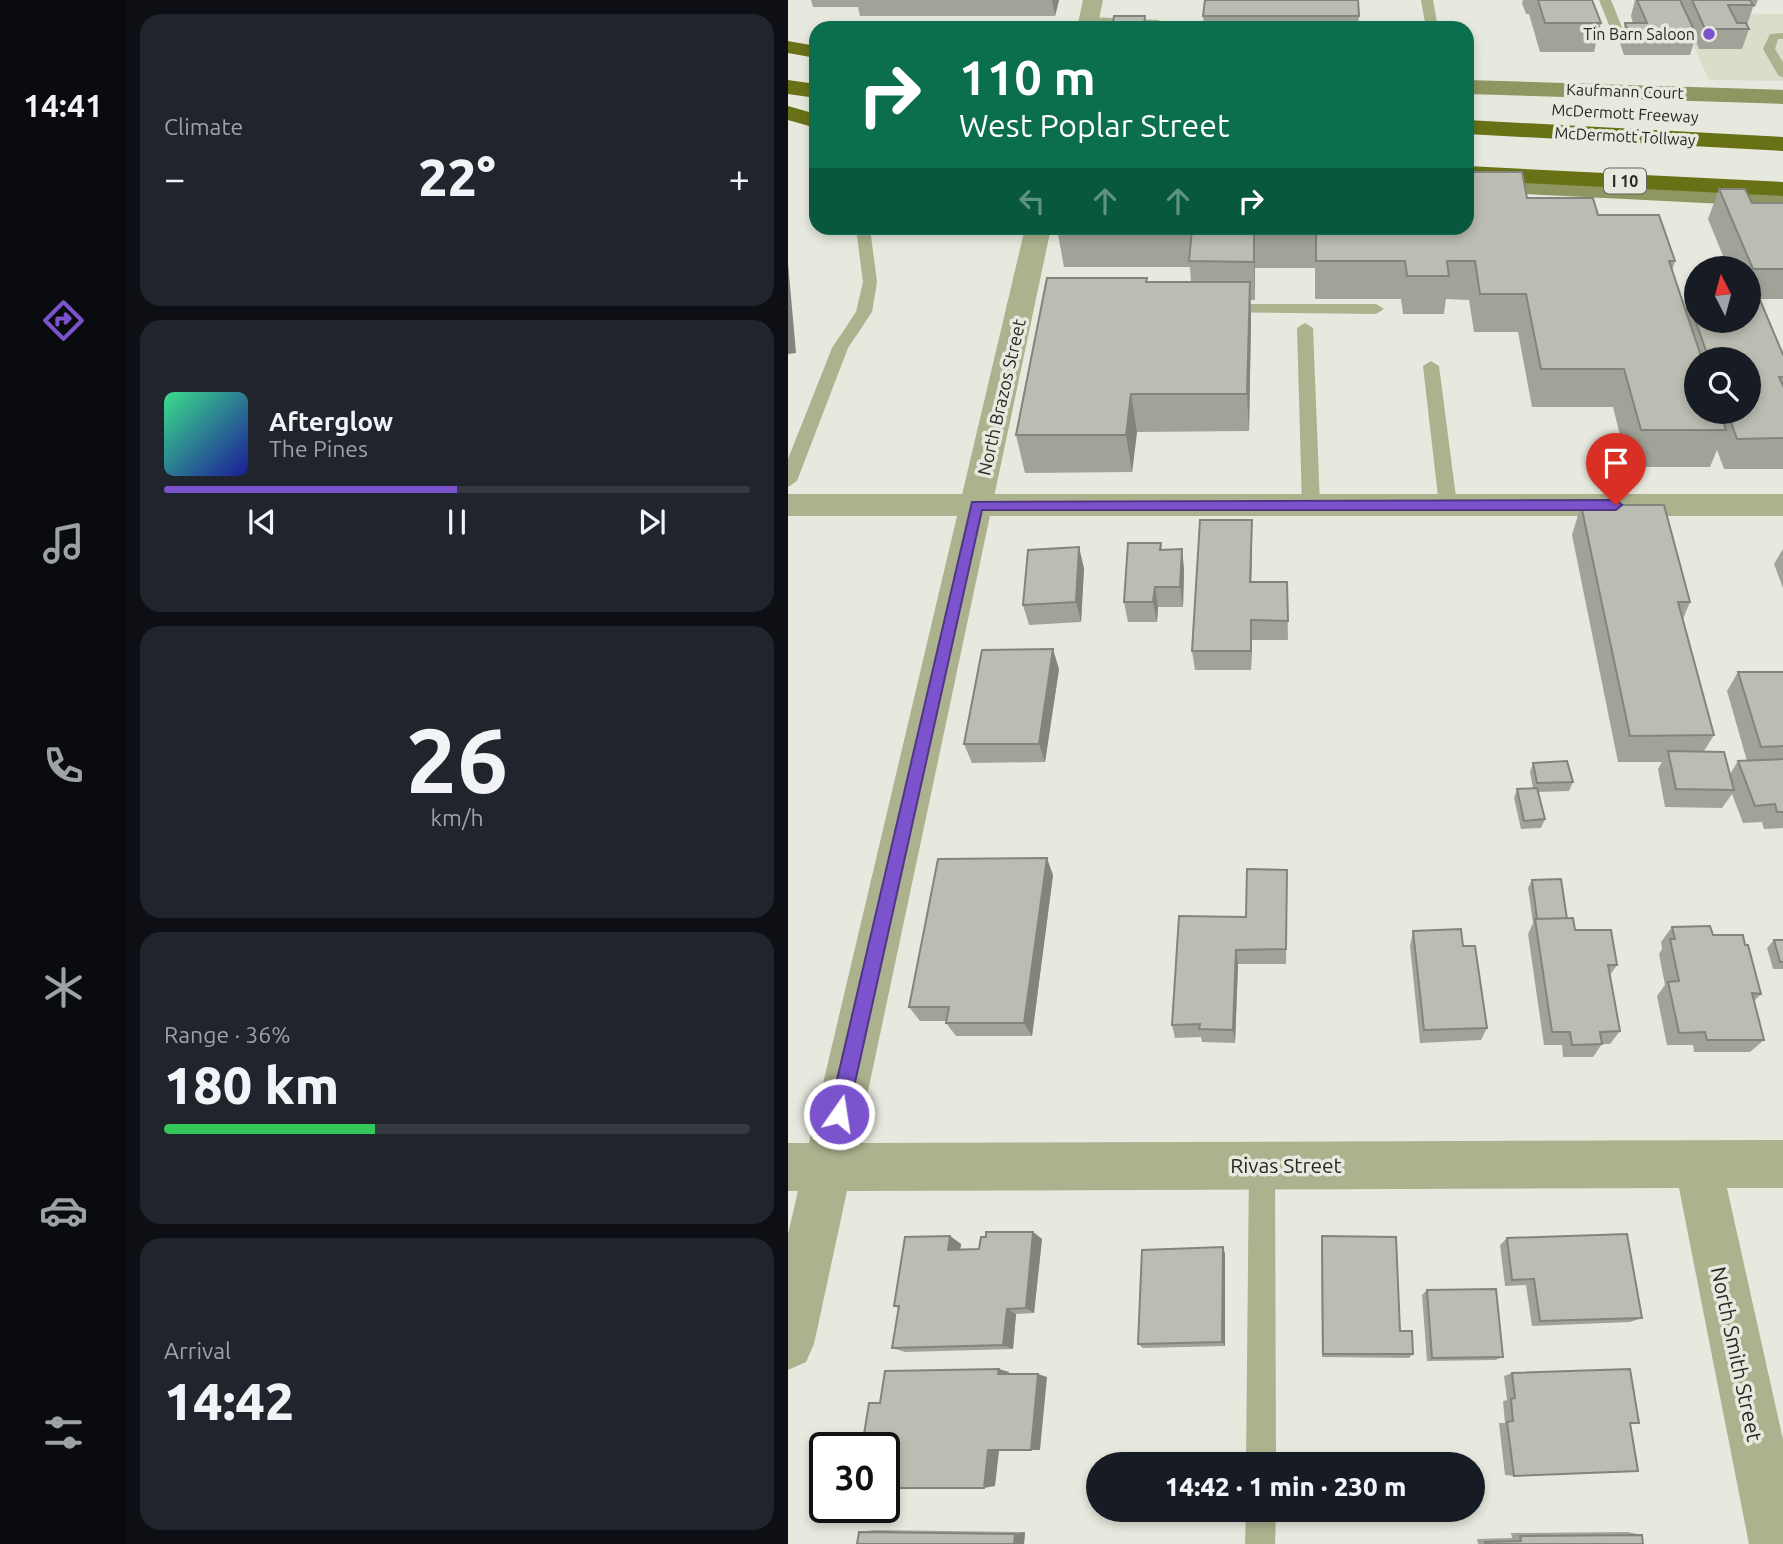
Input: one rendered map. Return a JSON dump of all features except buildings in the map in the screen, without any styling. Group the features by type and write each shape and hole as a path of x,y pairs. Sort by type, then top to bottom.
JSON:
{"highway":[{"path":"788,47 809,51"},
{"path":"788,69 809,72"},
{"path":"788,87 809,90"},
{"name":"McDermott Freeway","path":"1474,107 1691,116"},
{"path":"788,115 809,120"},
{"name":"McDermott Tollway","path":"1474,127 1784,144"},
{"name":"McDermott Tollway","path":"1474,145 1784,159"},
{"name":"I 10","path":"1474,173 1784,189"}],"main road":[{"name":"Kaufmann Court","path":"1474,87 1784,97"},
{"path":"1474,184 1784,201"}],"street":[{"name":"North Brazos Street","path":"788,1344 807,1167 1027,309 1037,235"},
{"path":"788,505 1784,505"},
{"name":"North Smith Street","path":"1698,1164 1777,1544"},
{"name":"Rivas Street","path":"807,1167 1784,1164"}],"lane":[{"path":"1427,0 1431,21"},
{"path":"1605,0 1617,30"},
{"path":"1090,16 1139,21"},
{"path":"1784,36 1774,36 1769,49 1784,75"},
{"path":"788,481 840,348 864,312 870,282 864,235"},
{"path":"1212,309 1376,309"},
{"path":"1305,328 1311,505"},
{"path":"1431,366 1448,505"},
{"path":"1261,1452 1262,1166"},
{"path":"1260,1522 1260,1544"}],"shaded area":[{"path":"1679,14 1783,14 1783,81 1709,80"}],"place":[{"name":"Tin Barn Saloon","path":"1709,34"}],"route":[{"path":"839,1114 976,505 1616,505"}]}
